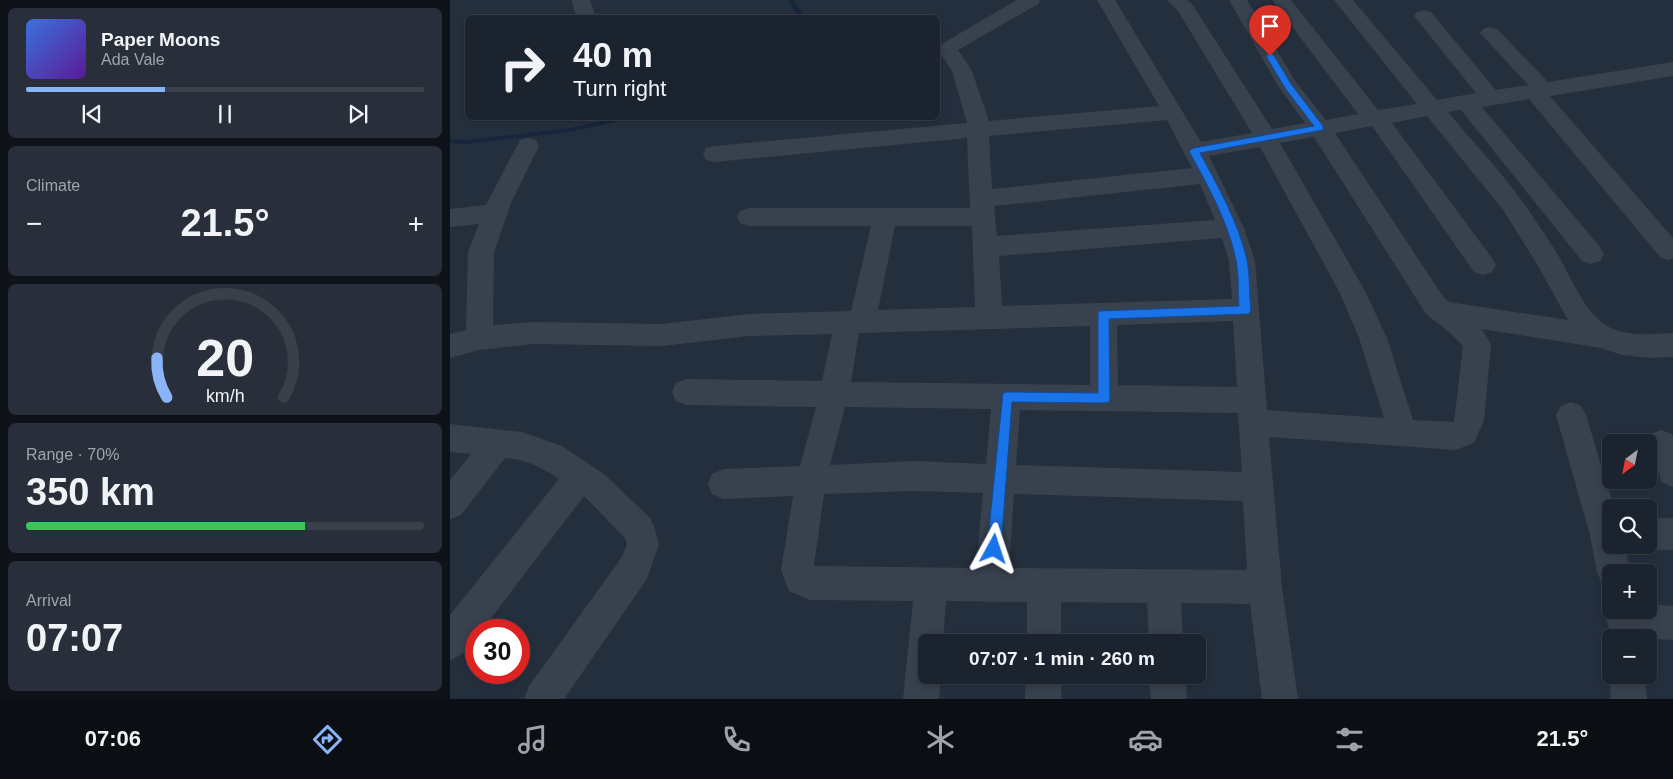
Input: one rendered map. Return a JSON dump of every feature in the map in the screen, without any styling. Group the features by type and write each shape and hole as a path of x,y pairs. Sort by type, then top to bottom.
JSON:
{"street":[{"path":"581,0 585,15"},
{"path":"989,318 986,247 977,130 978,118 968,84 962,71 946,48 1031,0"},
{"path":"1106,0 1194,151 1232,228 1242,261 1265,587 1280,699"},
{"path":"1176,0 1185,8 1266,138 1352,291 1373,338 1403,433"},
{"path":"686,392 1104,398 1252,412 1403,433 1456,436 1464,433 1469,420 1477,345 1472,335 1463,326 1435,306 1320,128 1288,86 1238,0"},
{"path":"1281,0 1375,118 1483,265"},
{"path":"1343,0 1511,204 1546,257 1580,317 1588,327 1601,336"},
{"path":"1424,16 1491,98"},
{"path":"1490,33 1669,250"},
{"path":"1194,151 1466,102 1673,69"},
{"path":"1466,102 1591,254"},
{"path":"714,154 1172,112"},
{"path":"479,338 481,252 495,213 528,146"},
{"path":"750,217 885,217 982,208 1207,176"},
{"path":"450,218 495,213"},
{"path":"885,217 811,480 797,570 801,579 810,583 1265,587"},
{"path":"986,247 1232,228"},
{"path":"450,346 479,338 533,333 674,334 749,325 1245,310"},
{"path":"1442,312 1601,336 1622,343 1650,346 1673,345"},
{"path":"1103,314 1104,398"},
{"path":"991,584 1007,397"},
{"path":"1571,415 1602,513"},
{"path":"450,438 522,446 551,456 593,484 638,529 643,544 634,567 542,699"},
{"path":"450,504 499,443"},
{"path":"1660,444 1673,472"},
{"path":"450,644 580,476"},
{"path":"723,484 914,476 1258,487"},
{"path":"1657,534 1673,534"},
{"path":"921,699 931,584"},
{"path":"1044,585 1044,634"},
{"path":"1163,586 1166,634"},
{"path":"1623,622 1673,623"},
{"path":"1043,699 1044,684"},
{"path":"1167,684 1168,699"},
{"path":"1628,684 1629,699"}],"waterway":[{"path":"791,0 800,15"},
{"path":"450,141 466,142 570,130 614,120"}],"route":[{"path":"994,549 1007,397 1104,398 1103,314 1245,310 1242,261 1232,228 1220,199 1194,151 1320,128 1288,86 1270,56"}]}
